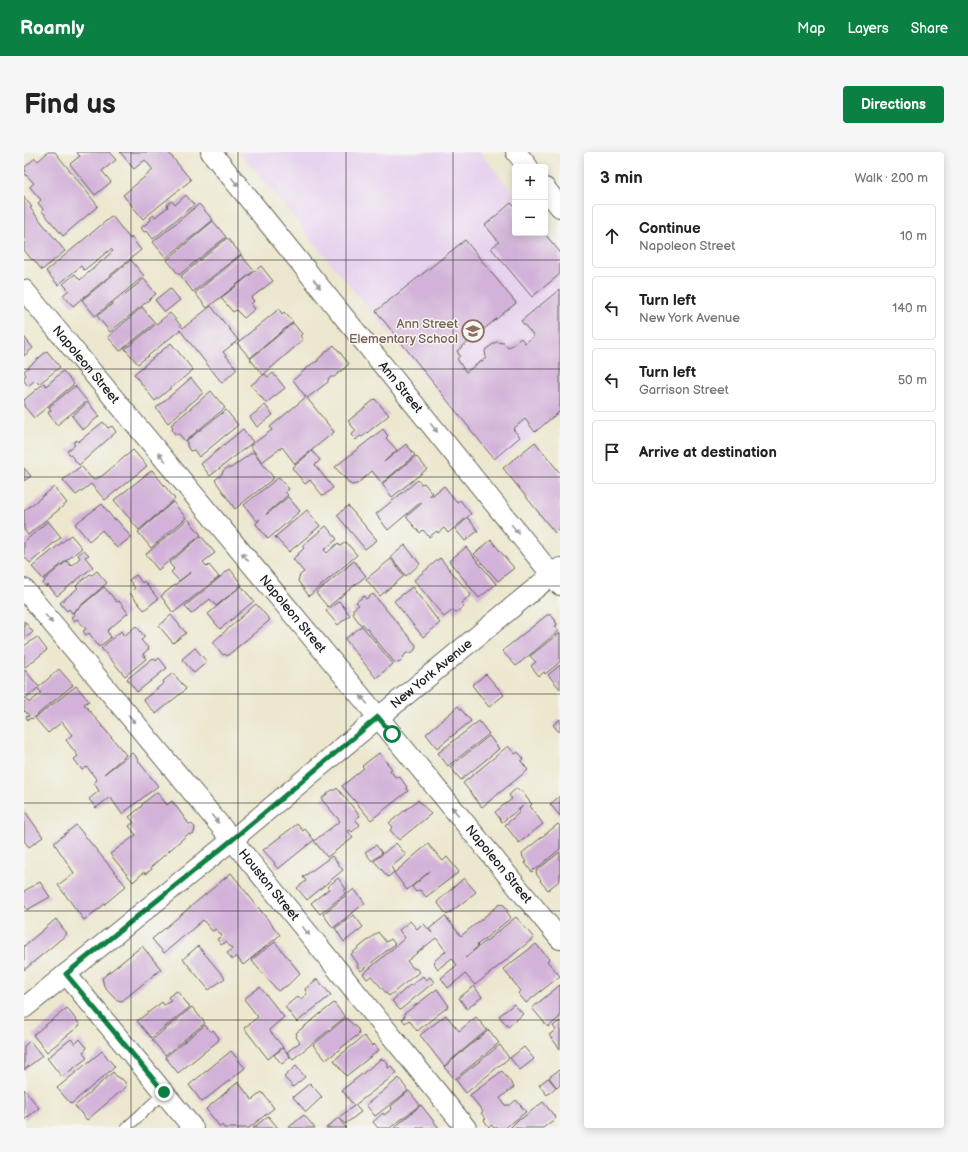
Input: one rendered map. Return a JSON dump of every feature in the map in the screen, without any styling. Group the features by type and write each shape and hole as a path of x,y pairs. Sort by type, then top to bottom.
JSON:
{"street":[{"name":"Ann Street","path":"211,152 557,576"},
{"path":"516,152 526,164"},
{"path":"548,192 560,207"},
{"name":"Napoleon Street","path":"24,290 560,939"},
{"name":"New York Avenue","path":"24,1008 232,840 378,717 557,576"},
{"name":"Houston Street","path":"24,588 232,840 466,1128"},
{"path":"66,974 193,1128"}],"lane":[{"path":"126,1128 164,1092"}],"shaded area":[{"name":"Ann Street Elementary School","path":"239,152 480,152 512,191 512,236 548,236 548,235 560,249 560,413 497,464"}],"building":[{"path":"48,152 55,152 98,206 63,236 42,211 43,209 38,203 41,200 30,187 34,183 24,173 26,171 24,168 35,158 38,161"},
{"path":"109,152 116,160 102,171 111,182 95,195 70,164 80,156 77,153"},
{"path":"120,152 168,152 191,180 143,219 123,195 153,170 145,160 134,169"},
{"path":"186,195 194,205 153,239 147,231 144,232 141,228 151,220 150,218 154,215 155,217 168,207 167,205 172,201 175,205"},
{"path":"24,197 32,207 30,208 65,251 42,270 24,250"},
{"path":"511,203 512,236 547,236 560,252 560,274 532,297 491,248 499,242 485,225"},
{"path":"199,204 213,220 166,258 153,242"},
{"path":"112,216 130,239 131,237 141,250 73,306 63,295 69,290 63,284 75,274 80,280 113,251 111,249 84,270 81,266 58,285 46,271"},
{"path":"213,221 226,237 179,275 167,260"},
{"path":"227,238 241,254 193,292 181,276"},
{"path":"465,240 516,303 457,351 460,356 457,359 466,372 486,358 485,350 496,342 504,343 508,348 521,338 525,343 534,336 521,321 560,289 560,411 535,432 525,419 513,429 520,437 494,459 376,311"},
{"path":"241,255 254,271 207,308 195,293"},
{"path":"131,260 144,276 95,316 82,300"},
{"path":"261,266 273,281 251,298 254,301 251,304 255,309 244,318 236,310 233,312 221,298"},
{"path":"144,279 156,294 110,332 97,316"},
{"path":"170,288 180,300 165,312 155,300"},
{"path":"211,306 238,340 223,352 237,369 222,383 180,330 138,364 125,349 170,313 183,328"},
{"path":"142,307 155,323 120,351 108,337"},
{"path":"279,309 282,314 284,312 293,322 250,358 237,343"},
{"path":"293,323 302,334 300,336 303,340 263,375 250,359"},
{"path":"24,337 33,348 24,356"},
{"path":"171,343 193,370 155,401 134,374"},
{"path":"334,345 349,364 334,377 328,379 328,382 307,398 334,432 295,464 282,447 262,462 250,446 272,430 270,427 306,397 293,380 313,363 318,361 318,359"},
{"path":"47,351 60,367 39,384 35,380 28,386 24,381 24,377 26,375 24,371"},
{"path":"63,371 74,384 34,418 24,406 24,400 44,383 46,386"},
{"path":"273,373 285,388 266,403 251,385 265,374 268,377"},
{"path":"191,378 203,393 168,423 156,408"},
{"path":"75,386 87,401 57,425 48,413 51,410 49,407"},
{"path":"211,391 225,408 185,441 179,434 175,434 171,425"},
{"path":"375,399 389,415 362,437 360,436 356,440 351,435 356,431 348,421"},
{"path":"88,402 99,416 83,430 72,416"},
{"path":"265,405 273,415 257,427 250,417"},
{"path":"226,410 238,425 199,457 194,450 190,451 186,441"},
{"path":"103,422 108,428 112,426 116,432 79,465 67,451 75,445 73,443 77,440 78,442"},
{"path":"243,429 253,442 210,476 201,464"},
{"path":"383,429 388,436 386,438 397,450 384,462 406,444 415,455 382,483 372,471 357,484 351,485 335,467"},
{"path":"535,442 560,473 560,528 555,533 503,468"},
{"path":"133,450 147,466 105,500 91,484 76,495 63,480 81,466 93,480 102,476"},
{"path":"312,451 320,460 315,465 333,488 323,496 310,480 305,484 292,468"},
{"path":"253,452 274,478 235,509 215,480 227,468 231,468"},
{"path":"416,456 427,469 392,497 382,484"},
{"path":"24,468 31,476 24,481"},
{"path":"152,470 175,499 139,530 114,500"},
{"path":"279,477 289,489 285,492 288,495 266,514 288,497 300,511 268,539 256,524 260,519 257,521 244,505"},
{"path":"418,480 421,484 424,483 432,493 429,495 433,495 444,486 457,502 460,500 471,514 448,533 444,528 438,533 437,531 429,537 423,530 420,533 407,518 407,516 421,504 421,502 388,530 376,514"},
{"path":"54,487 67,503 28,535 24,530 24,511"},
{"path":"173,502 186,518 151,548 138,532"},
{"path":"102,504 114,520 116,519 131,537 117,548 102,530 89,541 75,524"},
{"path":"348,506 377,540 365,549 337,515"},
{"path":"307,510 320,526 289,552 275,537"},
{"path":"468,518 478,531 465,541 455,529"},
{"path":"188,519 201,535 158,570 146,554"},
{"path":"48,521 61,537 30,563 24,556 24,542"},
{"path":"326,526 337,539 324,550 327,553 338,543 340,546 346,542 357,555 309,596 298,581 300,575 304,572 293,559 304,548 302,546"},
{"path":"71,535 82,548 43,579 32,567"},
{"path":"201,536 215,553 203,562 207,567 209,565 219,577 173,613 161,596 191,572 179,581 171,572 174,569 169,563"},
{"path":"491,540 514,568 498,581 474,554"},
{"path":"405,545 420,564 406,576 391,557"},
{"path":"466,547 496,584 479,598 449,561"},
{"path":"84,550 89,555 85,557 93,567 57,596 48,585 46,587 43,583 45,581 44,580 67,561 71,566 80,558 78,555"},
{"path":"440,558 471,595 461,603 464,606 455,613 453,610 444,617 414,580"},
{"path":"391,559 404,576 380,596 366,579"},
{"path":"354,561 366,576 328,607 316,593"},
{"path":"230,569 242,585 216,606 210,599 191,614 185,606"},
{"path":"97,571 107,583 72,613 69,609 67,611 60,603 78,588 76,586 90,574 92,575"},
{"path":"136,575 142,583 144,581 158,599 144,610 130,593 135,588 129,580"},
{"path":"241,586 254,601 220,629 208,614"},
{"path":"104,587 117,602 119,601 128,613 107,631 111,637 99,647 89,633 86,635 83,631 86,629 77,619 74,621 71,617 74,615 73,613"},
{"path":"412,587 440,623 423,637 394,601"},
{"path":"373,594 416,645 415,650 411,653 406,653 399,663 394,662 353,614 353,609 359,605 356,602 364,596 366,599"},
{"path":"339,601 350,615 338,625 326,611"},
{"path":"256,604 270,620 227,656 225,654 223,655 213,642"},
{"path":"171,615 186,633 173,643 159,626"},
{"path":"547,615 551,615 555,620 557,625 555,626 559,631 516,666 502,651"},
{"path":"24,621 33,632 24,639"},
{"path":"136,626 145,637 141,640 149,649 143,654 146,659 125,676 101,648 121,631 124,636"},
{"path":"362,626 393,664 376,678 345,639"},
{"path":"560,633 560,662 545,674 544,672 539,676 531,666 536,662 530,656"},
{"path":"37,637 47,650 24,668 24,646"},
{"path":"195,648 207,662 194,673 182,659"},
{"path":"153,658 156,661 159,658 167,668 137,692 127,679"},
{"path":"560,665 560,689 548,675"},
{"path":"59,669 73,685 32,719 31,718 28,720 26,717 29,716 25,711 24,712 24,702 27,700 29,703 41,693 38,688 24,699 24,671 25,670 39,687"},
{"path":"173,673 186,689 156,714 143,700 164,683 163,681"},
{"path":"486,674 504,695 489,707 472,685"},
{"path":"76,686 89,701 84,704 126,755 104,774 132,753 158,786 122,814 110,797 96,808 89,799 99,791 94,783 97,780 87,767 82,770 74,759 78,756 66,740 72,735 62,722 48,733 35,718"},
{"path":"458,706 471,721 437,748 426,734"},
{"path":"560,719 560,733 553,725"},
{"path":"479,721 489,734 448,766 438,753"},
{"path":"489,736 499,749 461,780 450,767"},
{"path":"508,746 515,754 518,752 524,759 521,761 528,770 482,807 463,783"},
{"path":"379,753 392,769 390,770 395,777 399,776 407,787 406,788 408,791 371,820 342,786 364,768 362,766"},
{"path":"337,788 360,816 355,819 360,825 352,832 350,830 348,831 353,838 327,857 314,841 340,821 322,800 322,798 332,790"},
{"path":"517,788 519,791 521,790 532,804 530,806 543,824 519,843 505,825 520,812 519,810 523,806 502,822 495,812 512,799 509,795"},
{"path":"157,792 167,805 172,801 189,824 195,827 194,833 190,835 188,834 151,867 152,869 145,874 144,872 133,882 110,854 136,835 129,826 134,822 129,817"},
{"path":"560,796 560,816 550,804"},
{"path":"418,800 431,814 399,840 390,830 393,827 389,823"},
{"path":"24,810 43,837 29,847 24,841"},
{"path":"297,824 303,831 305,829 314,840 278,869 274,864 275,863 263,850"},
{"path":"558,824 560,826 560,849 532,872 525,863 526,862 522,853"},
{"path":"76,825 126,886 84,920 58,885 74,873 54,843"},
{"path":"396,843 406,855 391,867 394,872 388,877 374,861"},
{"path":"428,844 443,861 447,857 459,872 426,897 420,890 416,892 412,887 430,871 407,890 394,873"},
{"path":"376,845 382,853 372,861 365,852"},
{"path":"560,852 560,880 548,890 540,881 541,880 536,871"},
{"path":"332,856 343,870 307,900 297,888 306,881 303,877"},
{"path":"231,873 280,935 243,965 236,956 232,960 227,953 232,949 226,942 221,945 217,939 222,936 216,929 212,931 203,920 164,953 152,939"},
{"path":"338,878 346,889 344,891 345,894 320,914 311,903 329,889 327,887"},
{"path":"464,878 476,892 447,915 437,902"},
{"path":"40,882 50,897 27,910 24,904 24,891"},
{"path":"354,889 365,903 333,928 323,914"},
{"path":"500,904 504,905 511,918 477,945 478,946 465,958 516,917 534,938 475,985 465,974 448,988 441,978 457,965 452,958 438,969 433,962 446,951 436,938 407,961 419,972 389,996 371,976 367,979 363,974 405,938 399,930 410,921 417,929 423,923 432,933 429,929 445,916 461,936"},
{"path":"354,915 363,927 344,942 335,928"},
{"path":"56,919 67,934 24,970 24,946"},
{"path":"378,932 386,942 391,939 395,944 361,971 351,954"},
{"path":"275,942 300,973 288,985 278,991 251,960"},
{"path":"536,944 549,959 547,961 560,976 526,1003 518,993 521,991 503,969"},
{"path":"142,946 161,969 122,1001 117,1000 104,986 102,978"},
{"path":"198,946 225,978 209,990 183,959"},
{"path":"423,976 426,980 430,977 434,982 400,1010 392,1001"},
{"path":"317,979 331,995 297,1022 285,1007 298,996 301,999 307,994 305,989"},
{"path":"560,985 560,1017 548,1027 532,1008"},
{"path":"474,986 482,997 467,1009 459,998"},
{"path":"260,987 284,1017 269,1030 283,1047 268,1059 244,1028 258,1017 244,999"},
{"path":"437,989 449,1006 417,1031 409,1020 405,1023 402,1019 405,1016 404,1014"},
{"path":"177,991 190,1007 151,1038 137,1021 162,1002 164,1005 171,1001 168,997"},
{"path":"334,1003 345,1017 293,1059 287,1052 300,1042 296,1037 296,1033"},
{"path":"514,1004 523,1014 508,1027 499,1016"},
{"path":"192,1007 205,1023 165,1055 152,1040"},
{"path":"67,1008 80,1025 47,1052 33,1035"},
{"path":"446,1015 459,1031 476,1017 487,1030 444,1066 420,1035"},
{"path":"346,1018 358,1029 359,1034 326,1060 313,1045"},
{"path":"560,1021 560,1049 549,1035 556,1030 553,1026"},
{"path":"205,1025 211,1032 213,1030 219,1038 218,1041 178,1073 165,1057"},
{"path":"489,1030 499,1043 455,1079 444,1067"},
{"path":"364,1036 372,1046 374,1044 379,1050 346,1076 334,1060"},
{"path":"71,1039 75,1044 80,1039 87,1048 83,1052 87,1058 62,1077 47,1058"},
{"path":"30,1041 42,1056 24,1070 24,1046"},
{"path":"500,1045 509,1058 466,1093 456,1080"},
{"path":"524,1047 534,1059 520,1070 510,1058"},
{"path":"283,1048 290,1057 282,1064 274,1055"},
{"path":"102,1051 115,1067 71,1104 57,1088"},
{"path":"231,1051 245,1068 202,1102 189,1085"},
{"path":"381,1059 385,1060 388,1064 388,1068 391,1066 397,1073 355,1105 361,1112 345,1124 339,1117 354,1106 342,1090"},
{"path":"296,1066 305,1077 293,1087 284,1077"},
{"path":"559,1070 560,1085 557,1088 549,1077"},
{"path":"502,1071 514,1087 500,1098 506,1106 508,1104 509,1106 516,1100 526,1112 505,1128 494,1128 491,1125 489,1127 484,1120 486,1119 481,1113 483,1112 470,1095"},
{"path":"113,1072 118,1078 125,1082 126,1087 87,1120 75,1106"},
{"path":"399,1078 408,1091 375,1116 366,1105"},
{"path":"548,1078 556,1087 547,1095 539,1085"},
{"path":"238,1082 252,1100 262,1092 274,1108 249,1128 224,1128 222,1125 220,1127 206,1109"},
{"path":"310,1083 322,1097 306,1112 293,1097"},
{"path":"24,1089 39,1108 24,1120"},
{"path":"409,1091 420,1105 390,1128 378,1128 373,1122 383,1113 384,1115 392,1109 391,1106"},
{"path":"543,1102 556,1118 543,1128 510,1128 519,1119"},
{"path":"421,1105 439,1128 394,1128 402,1121"},
{"path":"304,1115 315,1128 288,1128"},
{"path":"268,1116 278,1128 253,1128"},
{"path":"338,1118 346,1128 326,1128"}],"place":[{"name":"Ann Street Elementary School","path":"473,331"}],"route":[{"path":"164,1092 66,974 232,840 378,717 392,734"}]}
